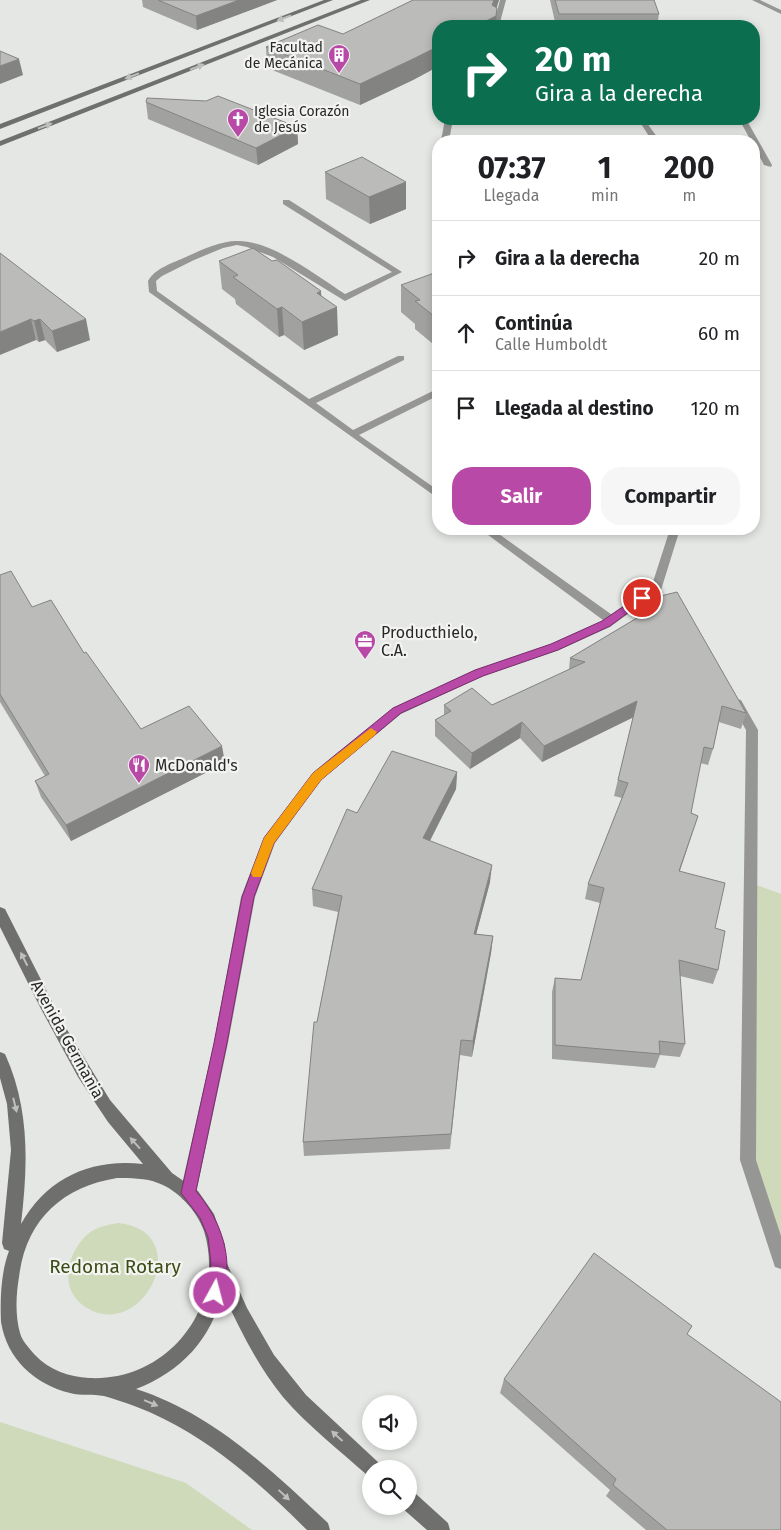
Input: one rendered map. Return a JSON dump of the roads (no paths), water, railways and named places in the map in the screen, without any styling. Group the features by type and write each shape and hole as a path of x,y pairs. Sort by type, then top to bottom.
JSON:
{"street":[{"path":"0,127 330,0"},
{"path":"0,144 367,0"},
{"path":"498,20 503,0"},
{"path":"755,0 781,12"},
{"path":"760,151 768,165"},
{"path":"286,202 398,272 345,298 263,249 247,243 237,243 224,245 170,267 156,275 150,283 153,292 432,491"},
{"path":"308,403 402,358"},
{"path":"353,434 432,394"},
{"path":"493,535 611,620"},
{"path":"188,1193 221,1043 248,897 269,841 317,777 397,710 479,673 555,647 611,620 657,587 673,535"},
{"path":"657,587 669,596"},
{"path":"729,689 752,730 748,1160 781,1261"},
{"name":"Avenida Germania","path":"0,913 68,1046 98,1096 167,1179"},
{"path":"0,1059 8,1076 18,1115 16,1194 9,1254 2,1282 1,1300 11,1337 28,1360 50,1377 76,1386 105,1388 138,1397 169,1410 196,1425 234,1452 321,1530"},
{"path":"9,1254 22,1228 41,1205 64,1187 90,1175 116,1170 143,1171 167,1179 188,1193 205,1213 216,1237 219,1264 215,1293 204,1321 186,1346 163,1367 136,1381 105,1388"},
{"path":"219,1264 244,1322 279,1376 297,1398 364,1460"},
{"path":"417,1507 442,1530"}],"place":[{"name":"Facultad de Mecánica","path":"339,74"},
{"name":"Iglesia Corazón de Jesús","path":"238,138"},
{"name":"Producthielo, C.A.","path":"365,660"},
{"name":"McDonald's","path":"139,784"}],"park label":[{"name":"Redoma Rotary","path":"115,1266"}]}
